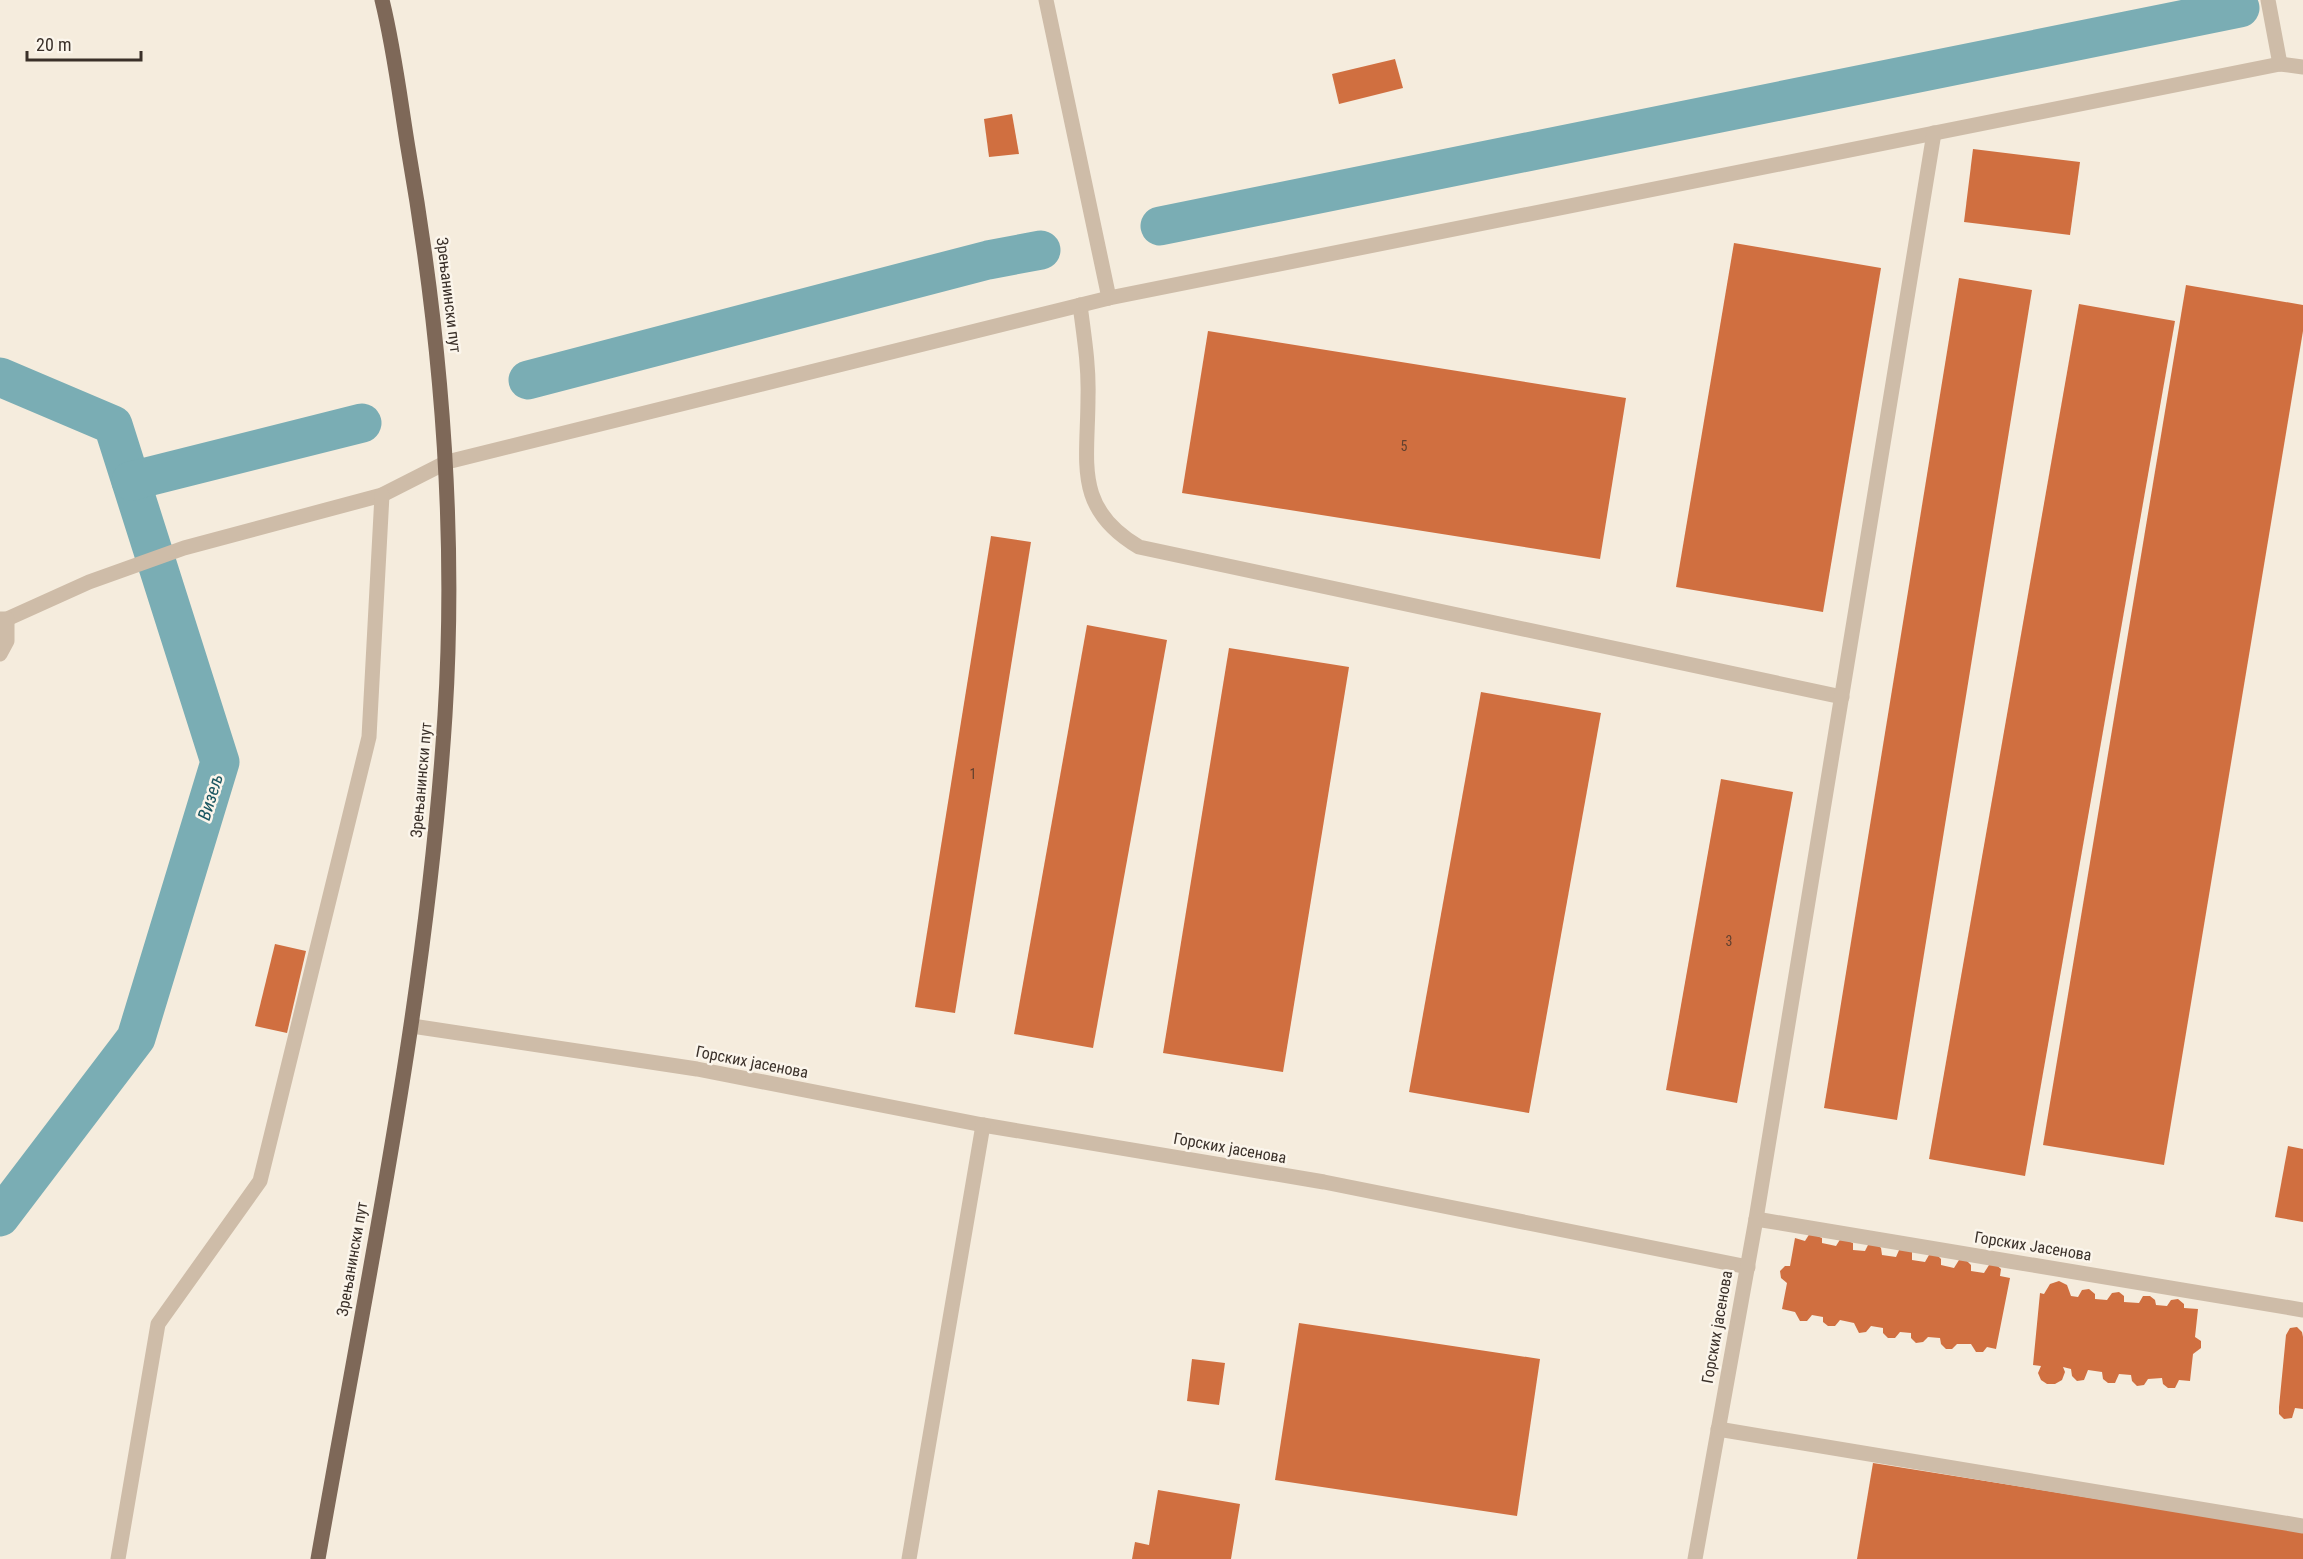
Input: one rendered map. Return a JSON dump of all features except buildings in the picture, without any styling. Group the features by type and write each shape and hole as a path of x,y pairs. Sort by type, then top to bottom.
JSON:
{"main road":[{"name":"Зрењанински пут","path":"318,1559 412,1026 437,813 445,714 449,595 447,462 442,392 427,256 382,0"}],"street":[{"path":"1046,0 1109,298"},
{"path":"2268,0 2280,64"},
{"path":"0,654 8,641 4,619 89,582 184,548 382,495 447,462 1109,298 2280,64 2303,67"},
{"path":"1748,1267 1934,133"},
{"path":"1080,305 1089,395 1085,464 1087,481 1092,498 1111,527 1139,547 1842,697"},
{"path":"118,1559 158,1324 260,1181 369,737 382,495"},
{"name":"Горских јасенова","path":"412,1026 697,1069 983,1125 1324,1182 1748,1267 1732,1342 1719,1429 1695,1559"},
{"path":"909,1559 983,1125"},
{"name":"Горских Јасенова","path":"1756,1219 2303,1310"},
{"path":"1719,1429 2303,1526"}],"waterway":[{"path":"1160,226 2240,8"},
{"path":"528,380 988,260 1041,250"},
{"name":"Визељ","path":"0,377 113,425 220,762 136,1038 0,1217"},
{"path":"131,481 362,423"}]}
